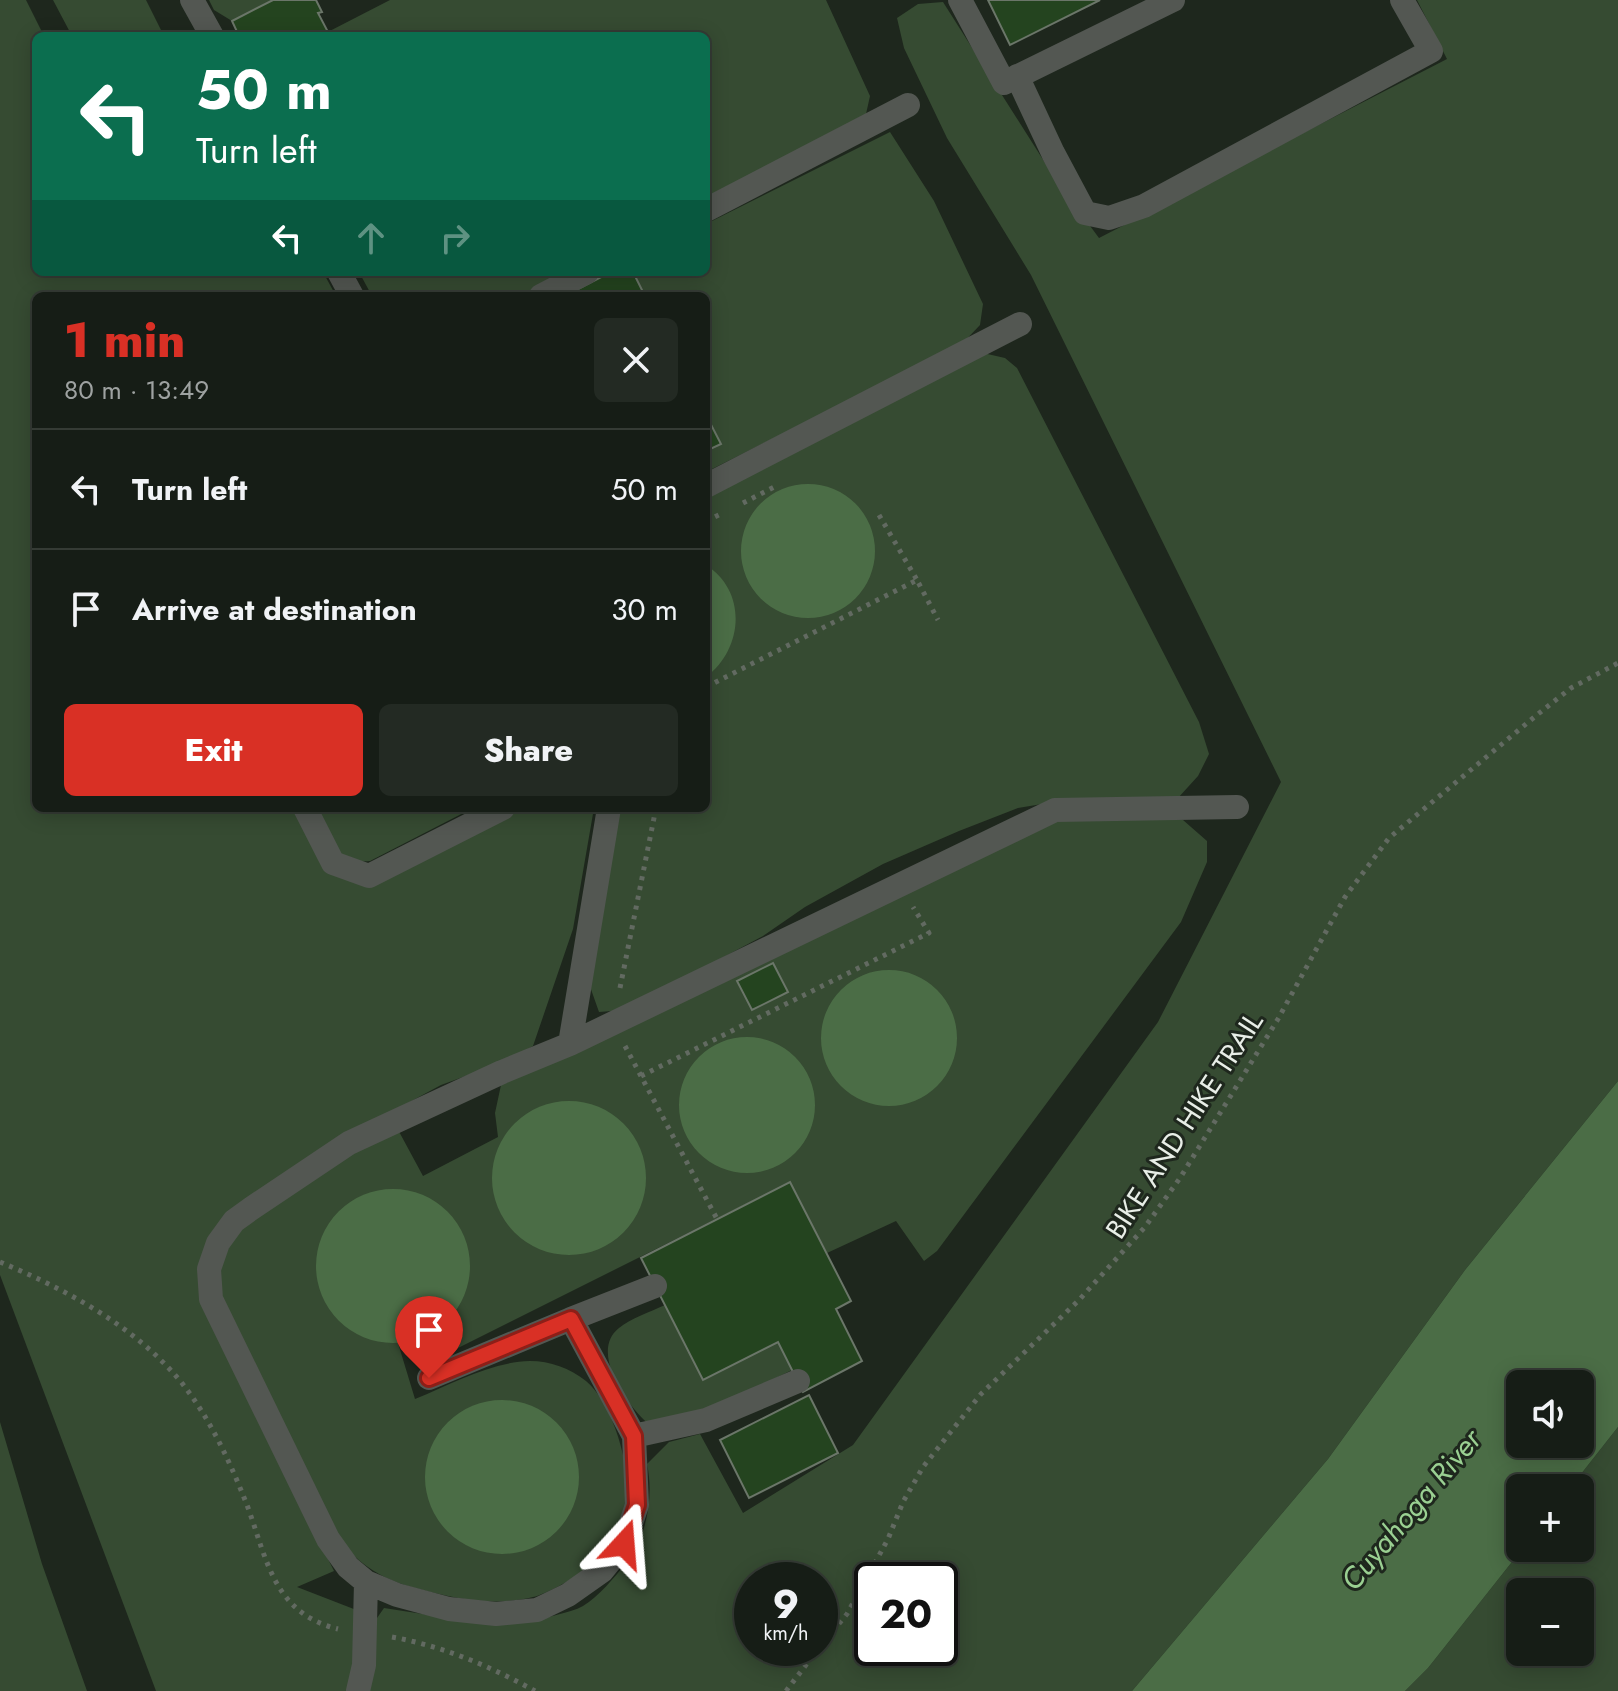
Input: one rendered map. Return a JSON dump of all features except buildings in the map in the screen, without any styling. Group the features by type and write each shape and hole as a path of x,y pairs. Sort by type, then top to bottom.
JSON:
{"lane":[{"path":"192,0 210,32"},
{"path":"960,0 1004,83 1173,0"},
{"path":"1017,76 1085,213 1109,218 1144,206 1431,51 1402,0"},
{"path":"710,208 908,105"},
{"path":"549,292 579,276"},
{"path":"710,484 1020,324"},
{"path":"571,1319 634,1436 637,1505 624,1544 602,1571 568,1595 537,1610 496,1614 449,1609 397,1595 366,1582 348,1567 328,1539 211,1299 209,1269 218,1243 234,1221 349,1143 570,1044 1055,810 1237,807"},
{"path":"307,812 333,863 369,876 495,812"},
{"path":"570,1044 608,812"},
{"path":"429,1378 655,1286"},
{"path":"634,1436 706,1420 798,1381"},
{"path":"358,1691 367,1635 366,1582"}],"path":[{"path":"879,515 938,620"},
{"path":"710,685 917,580"},
{"name":"BIKE AND HIKE TRAIL","path":"838,1625 888,1539 903,1502 923,1467 945,1438 981,1394 1118,1259 1171,1190 1278,1019 1345,897 1375,855 1416,814 1538,714 1571,688 1618,663"},
{"path":"641,1076 929,933 901,885"},
{"path":"0,1262 89,1306 149,1349 180,1381 203,1412 247,1504 264,1558 277,1586 290,1604 310,1620 367,1635 427,1644 483,1665 535,1691"},
{"name":"BIKE AND HIKE TRAIL","path":"786,1691 805,1666"}],"shaded area":[{"path":"0,0 26,0 42,32 32,32 32,276 325,276 334,292 32,292 32,812 301,812 345,876 498,812 593,812 573,929 533,1046 507,1061 441,1085 345,1137 230,1217 199,1280 254,1411 334,1571 297,1587 377,1618 384,1608 472,1621 516,1622 580,1607 606,1586 626,1563 639,1541 647,1516 650,1489 647,1464 669,1442 700,1434 743,1513 853,1445 1158,1022 1281,782 1031,275 947,138 904,48 897,18 918,4 943,2 1054,177 1099,238 1447,59 1417,0 1618,0 1618,1081 1465,1270 1328,1459 1132,1691 156,1691 0,1275"},
{"path":"53,0 146,0 162,32 70,32"},
{"path":"209,0 273,0 232,21 214,10"},
{"path":"390,0 826,0 870,96 866,114 710,196 710,32 328,32"},
{"path":"890,132 934,201 983,304 980,325 961,345 710,470 710,292 572,292 603,276 710,276 710,222"},
{"path":"361,276 558,276 528,292 370,292"},
{"path":"983,353 1005,358 1017,368 1199,722 1209,754 1198,776 1178,798 1078,798 1018,808 959,831 883,864 805,907 763,936 624,1010 599,1012 587,978 618,812 710,812 710,492"},
{"path":"314,812 465,812 370,861 347,858 327,838"},
{"path":"1097,815 1183,820 1207,841 1207,862 1181,922 937,1251 924,1261 896,1221 827,1253 790,1182 434,1360 426,1336 412,1342 398,1343 415,1399 471,1375 515,1362 545,1362 580,1376 597,1393 615,1429 626,1471 626,1511 616,1537 591,1566 554,1588 522,1599 469,1600 398,1583 372,1570 347,1549 334,1535 227,1318 217,1277 232,1239 243,1224 396,1126 423,1176 498,1137 495,1113 501,1085 1039,821"},
{"path":"665,1305 703,1380 778,1342 792,1370 717,1407 651,1426 623,1394 615,1380 608,1351 611,1338 619,1328"},
{"path":"0,1422 42,1564 87,1691 0,1691"},
{"path":"1618,1427 1618,1691 1405,1691 1428,1668 1512,1562 1594,1562 1594,1474 1581,1474"}],"water":[{"path":"808,484 834,489 856,503 870,525 875,551 870,577 856,599 834,613 808,618 782,613 760,599 746,577 741,551 746,525 760,503 782,489"},
{"path":"710,568 729,590 736,621 728,651 710,673"},
{"path":"889,970 915,976 937,990 951,1012 957,1038 951,1064 937,1086 915,1100 889,1106 863,1100 841,1086 827,1064 821,1038 827,1012 841,990 863,976"},
{"path":"747,1037 773,1043 795,1057 809,1079 815,1105 809,1131 795,1153 773,1167 747,1173 721,1167 699,1153 685,1131 679,1105 685,1079 699,1057 721,1043"},
{"name":"Cuyahoga River","path":"1618,1081 1618,1427 1594,1458 1594,1370 1506,1370 1506,1458 1594,1458 1581,1474 1506,1474 1506,1562 1512,1562 1428,1668 1405,1691 1132,1691 1328,1459 1465,1270"},
{"path":"569,1101 599,1107 624,1123 640,1148 646,1178 640,1208 624,1233 599,1249 569,1255 539,1249 514,1233 498,1208 492,1178 498,1148 514,1123 539,1107"},
{"path":"393,1189 423,1195 448,1211 464,1236 470,1266 464,1296 448,1321 423,1337 393,1343 363,1337 338,1321 322,1296 316,1266 322,1236 338,1211 363,1195"},
{"path":"502,1400 532,1406 557,1422 573,1447 579,1477 573,1507 557,1532 532,1548 502,1554 472,1548 447,1532 431,1507 425,1477 431,1447 447,1422 472,1406"}],"route":[{"path":"429,1378 571,1319 634,1436 637,1505 624,1544"}]}
